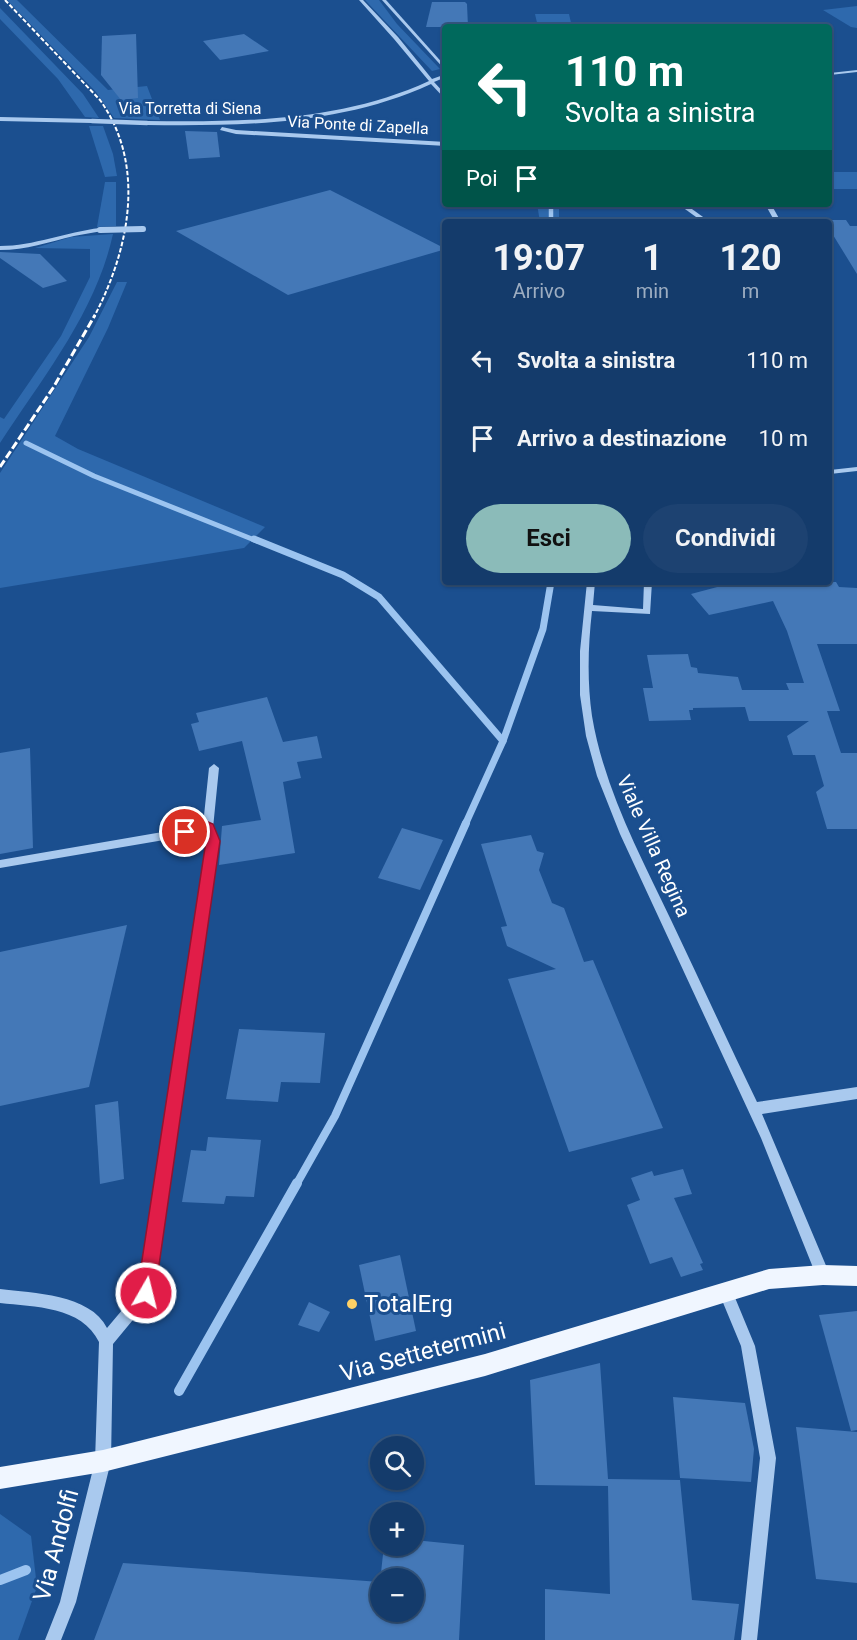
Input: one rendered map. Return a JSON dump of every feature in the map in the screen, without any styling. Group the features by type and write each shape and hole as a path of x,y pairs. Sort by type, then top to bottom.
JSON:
{"main road":[{"name":"Via Settetermini","path":"0,1478 103,1461 485,1365 769,1279 823,1275 857,1276"}],"street":[{"path":"361,0 442,94"},
{"path":"384,0 442,65"},
{"path":"832,74 857,71"},
{"name":"Via Torretta di Siena","path":"0,119 198,124 276,121 336,113 392,98 442,77"},
{"name":"Via Ponte di Zapella","path":"198,124 236,132 442,144"},
{"path":"685,207 703,219"},
{"path":"0,248 15,249 80,231 143,229"},
{"path":"832,472 857,469"},
{"name":"Viale Villa Regina","path":"591,585 584,674 593,750 625,834 753,1109 823,1275"},
{"path":"589,608 647,612 648,585"},
{"path":"0,1296 67,1306 84,1313 97,1323 106,1341 146,1293 213,841 208,828 214,768"},
{"path":"0,864 208,828"},
{"path":"753,1109 857,1093"},
{"path":"726,1293 748,1346 768,1458 749,1640"},
{"name":"Via Andolfi","path":"53,1640 68,1602 103,1461 106,1341"}],"shaded area":[{"path":"7,0 17,0 108,90 147,86 160,120 114,118 96,92"},
{"path":"365,0 379,0 397,24 440,69 432,71"},
{"path":"857,6 857,28 851,27 823,10"},
{"path":"0,8 83,94 99,118 85,117 58,79 0,19"},
{"path":"535,14 569,14 571,24 537,24"},
{"path":"89,126 103,126 113,154 117,176 105,177"},
{"path":"832,172 857,172 857,189 832,189"},
{"path":"105,182 116,182 116,226 97,227"},
{"path":"538,207 559,207 559,219 540,219"},
{"path":"113,234 105,263 81,317 0,443 0,417 4,419 61,336 90,277 90,249 35,248 71,237"},
{"path":"117,282 127,282 108,328 55,436 78,449 265,527 244,548 0,588 0,473 89,337"},
{"path":"0,1514 31,1536 37,1587 18,1640 0,1640"}],"building":[{"path":"432,2 465,2 467,4 468,24 442,24 442,27 426,27"},
{"path":"136,34 138,98 121,100 101,75 102,36"},
{"path":"244,34 269,51 220,60 203,41"},
{"path":"185,131 217,132 220,157 189,159"},
{"path":"330,190 442,247 442,250 288,295 176,231"},
{"path":"832,220 846,220 850,226 857,226 857,274 832,233"},
{"path":"0,252 40,254 67,281 43,288 0,258"},
{"path":"832,582 836,582 839,587 857,588 857,644 817,644 840,711 827,711 841,753 857,753 857,829 827,829 816,792 824,786 815,755 793,755 787,736 809,721 749,721 745,707 693,708 689,710 691,720 649,721 643,688 653,688 647,655 688,654 691,667 697,668 698,673 738,677 742,690 789,690 786,683 804,683 787,631 773,601 709,615 691,594 725,585 832,585"},
{"path":"267,697 283,742 317,736 322,758 297,762 301,778 283,782 295,853 219,865 222,826 261,820 242,741 199,751 191,724 199,722 196,713"},
{"path":"30,748 33,848 0,854 0,753"},
{"path":"402,828 443,840 420,890 378,878"},
{"path":"531,835 537,851 544,853 539,870 552,903 564,908 584,962 593,960 663,1128 569,1152 508,979 556,969 507,946 501,927 507,926 481,844"},
{"path":"127,925 89,1087 0,1106 0,952"},
{"path":"239,1029 325,1033 320,1083 281,1082 278,1102 226,1099"},
{"path":"118,1101 124,1179 100,1184 95,1105"},
{"path":"208,1137 261,1140 254,1197 226,1196 224,1204 182,1202 191,1150 206,1151"},
{"path":"683,1169 692,1194 674,1198 703,1263 700,1264 703,1270 681,1277 672,1257 650,1264 627,1205 640,1200 631,1178 652,1171 654,1176"},
{"path":"400,1255 416,1331 375,1341 359,1265"},
{"path":"309,1302 330,1312 319,1332 298,1325"},
{"path":"857,1311 857,1430 851,1431 819,1315"},
{"path":"600,1363 608,1479 680,1480 692,1600 739,1604 734,1640 545,1640 545,1589 610,1594 608,1486 535,1485 530,1380"},
{"path":"673,1397 745,1403 754,1449 751,1482 680,1478"},
{"path":"796,1427 857,1432 857,1583 816,1579"},
{"path":"424,1541 464,1545 459,1640 94,1640 123,1563 370,1581 370,1622 424,1622 424,1568 382,1568 383,1556 424,1556"}],"waterway":[{"path":"551,207 551,219"},
{"path":"26,443 94,476 257,541"},
{"path":"254,539 343,575 379,597 503,741"},
{"path":"503,741 543,629 550,585"},
{"path":"465,825 503,741"},
{"path":"296,1185 335,1116 466,823"},
{"path":"179,1391 297,1183"},
{"path":"0,1580 26,1570"}],"railway":[{"path":"5,0 100,100 115,126 124,152 128,180 128,208 124,236 116,264 95,316"},
{"path":"0,467 53,388 95,316"}],"place":[{"name":"TotalErg","path":"352,1304"}],"route":[{"path":"146,1293 213,841 208,828 185,832"}]}
